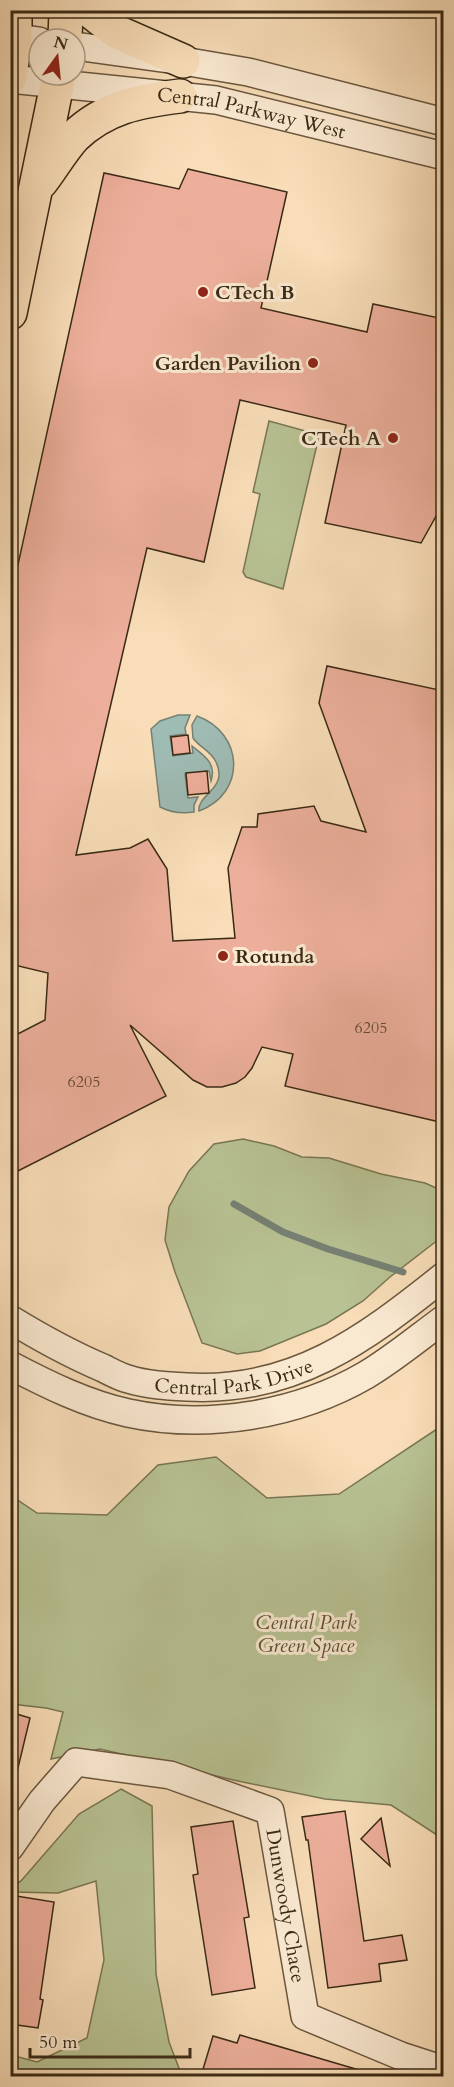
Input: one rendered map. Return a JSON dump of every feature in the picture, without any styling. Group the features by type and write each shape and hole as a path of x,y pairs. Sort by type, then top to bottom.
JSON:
{"main road":[{"path":"65,27 66,10"},
{"path":"89,10 117,32 183,61"},
{"path":"10,78 20,32"},
{"path":"10,314 58,87"},
{"path":"36,188 74,138 102,115 140,101 180,96"}],"street":[{"name":"Central Parkway West","path":"87,48 248,72 394,108"},
{"name":"Central Parkway West","path":"10,78 27,79"},
{"name":"Central Parkway West","path":"87,84 216,100 444,156"},
{"path":"384,140 394,108 444,122"},
{"name":"Central Park Drive","path":"10,1319 67,1353 128,1379 162,1386 210,1388 257,1383 307,1368 353,1344 444,1276"},
{"name":"Central Park Drive","path":"10,1365 84,1400 129,1413 177,1420 233,1418 286,1408 327,1394 366,1375 444,1318"},
{"name":"Dunwoody Chace","path":"10,1847 42,1801 76,1762 170,1775 270,1811 305,2016 401,2056 444,2070"}],"green space":[{"path":"269,421 309,432 311,430 320,432 283,589 246,577 243,572 260,494 253,492"},
{"path":"243,1139 274,1146 302,1157 329,1158 381,1174 425,1183 443,1191 443,1236 363,1301 326,1324 260,1351 237,1354 202,1343 165,1240 169,1207 189,1171 214,1144"},
{"name":"Central Park Green Space","path":"443,1425 443,1836 437,1835 391,1805 325,1799 100,1749 51,1759 63,1712 11,1704 10,1495 37,1513 107,1515 158,1465 216,1457 267,1498 339,1494"},
{"path":"121,1789 152,1806 156,1974 169,2042 182,2076 11,2076 11,2055 37,2062 87,2038 104,1960 96,1881 58,1893 11,1892 11,1887 21,1881 79,1814"}],"water":[{"path":"178,715 190,715 185,728 186,734 170,736 173,756 193,753 192,746 208,760 212,769 211,781 209,771 185,774 188,798 198,797 194,805 194,812 177,813 160,807 151,729 160,721"},
{"path":"197,716 213,724 224,735 231,749 234,763 232,778 226,791 215,802 199,811 203,800 219,779 219,771 214,758 193,738 192,725"}],"building":[{"path":"188,169 287,192 261,308 367,332 373,304 444,319 444,502 421,543 325,523 346,425 240,400 204,562 147,548 76,855 130,848 148,839 167,869 173,941 235,938 228,868 242,827 257,827 258,814 314,806 321,821 366,832 319,703 327,666 444,691 444,1123 285,1086 293,1054 262,1047 245,1077 236,1083 222,1087 207,1087 193,1080 130,1025 166,1096 10,1175 10,1038 45,1020 48,973 10,964 10,601 104,173 179,189"},
{"path":"188,735 190,753 173,755 171,737"},
{"path":"207,771 209,793 188,795 186,773"},
{"path":"10,1712 30,1718 17,1772 10,1771"},
{"path":"345,1811 364,1941 402,1935 407,1960 379,1964 381,1981 328,1988 308,1840 306,1840 302,1817"},
{"path":"381,1818 390,1866 361,1839"},
{"path":"233,1821 249,1917 244,1918 255,1988 212,1995 193,1875 198,1874 191,1827"},
{"path":"10,1895 54,1902 38,2028 10,2024"},
{"path":"240,2035 366,2072 365,2076 201,2076 213,2036 237,2043"}],"waterway":[{"path":"234,1204 283,1232 328,1249 403,1272"}],"place":[{"name":"CTech B","path":"203,292"},
{"name":"Garden Pavilion","path":"313,363"},
{"name":"CTech A","path":"393,438"},
{"name":"Rotunda","path":"223,956"}]}
